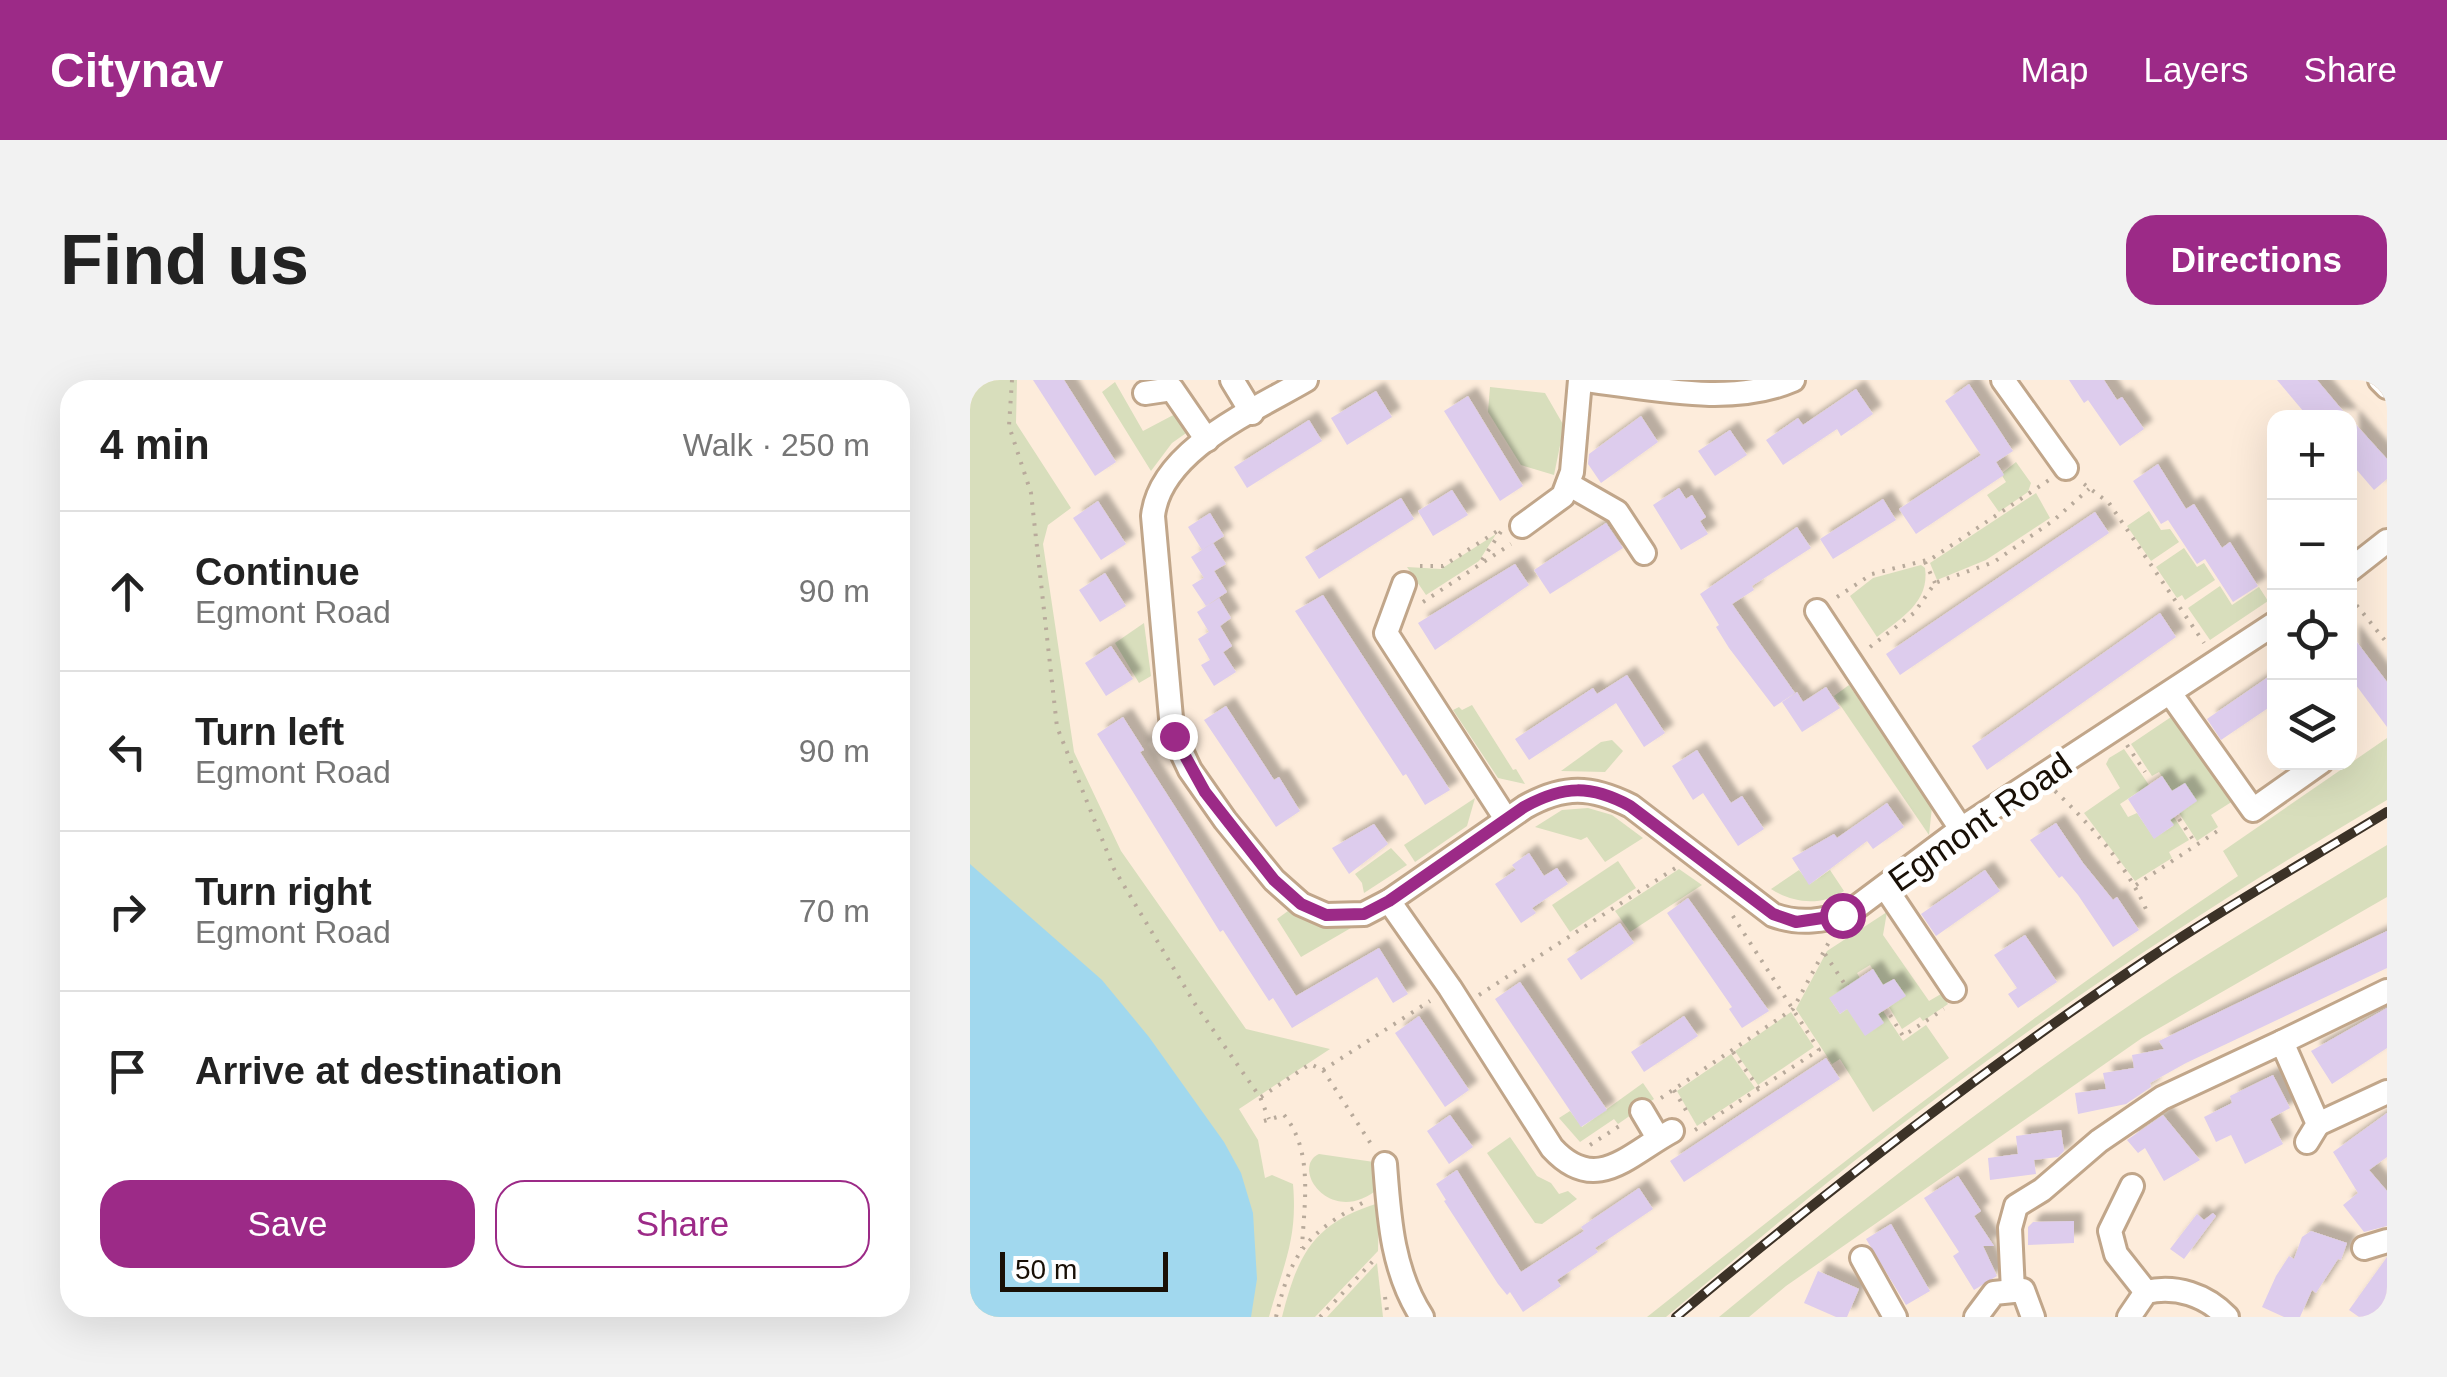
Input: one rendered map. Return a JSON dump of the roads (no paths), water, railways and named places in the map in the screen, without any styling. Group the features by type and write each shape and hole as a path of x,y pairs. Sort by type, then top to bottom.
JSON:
{"street":[{"path":"1232,380 1252,412"},
{"name":"Egmont Road","path":"1306,380 1206,440 1166,478 1158,492 1153,516 1171,718 1179,748 1225,820 1274,880 1301,904 1326,915 1364,914 1389,901 1506,819 1537,800 1562,792 1605,793 1630,806 1773,914 1796,922 1842,915 1961,829 2267,629"},
{"path":"1513,526 1563,496 1576,443 1582,380 1703,393 1759,390 1794,380"},
{"path":"2003,380 2066,468"},
{"path":"2380,380 2387,388"},
{"path":"1145,393 1172,390 1206,440"},
{"path":"1568,484 1616,512 1644,553"},
{"path":"2357,565 2387,541"},
{"path":"1404,584 1386,633 1506,819"},
{"path":"1816,611 1961,829"},
{"path":"2170,694 2253,810 2310,770"},
{"path":"1885,886 1950,999"},
{"path":"1389,901 1564,1161 1583,1170 1599,1171 1615,1166 1665,1134 1642,1110"},
{"path":"2013,1291 2010,1228 2016,1206 2042,1190 2099,1140 2162,1098 2387,991"},
{"path":"2282,1042 2312,1133 2387,1092"},
{"path":"1385,1164 1395,1250 1404,1282 1422,1317"},
{"path":"2132,1186 2110,1231 2116,1254 2146,1292"},
{"path":"1862,1258 1895,1317"},
{"path":"2129,1317 2146,1292 2163,1288 2192,1294 2216,1305 2227,1317"},
{"path":"1976,1317 1994,1294 2024,1290 2033,1317"}],"water":[{"path":"970,864 1102,980 1149,1037 1224,1142 1241,1173 1253,1213 1257,1279 1251,1317 970,1317"}],"railway":[{"path":"1676,1317 1849,1177 2026,1043 2177,940 2387,812"}]}
